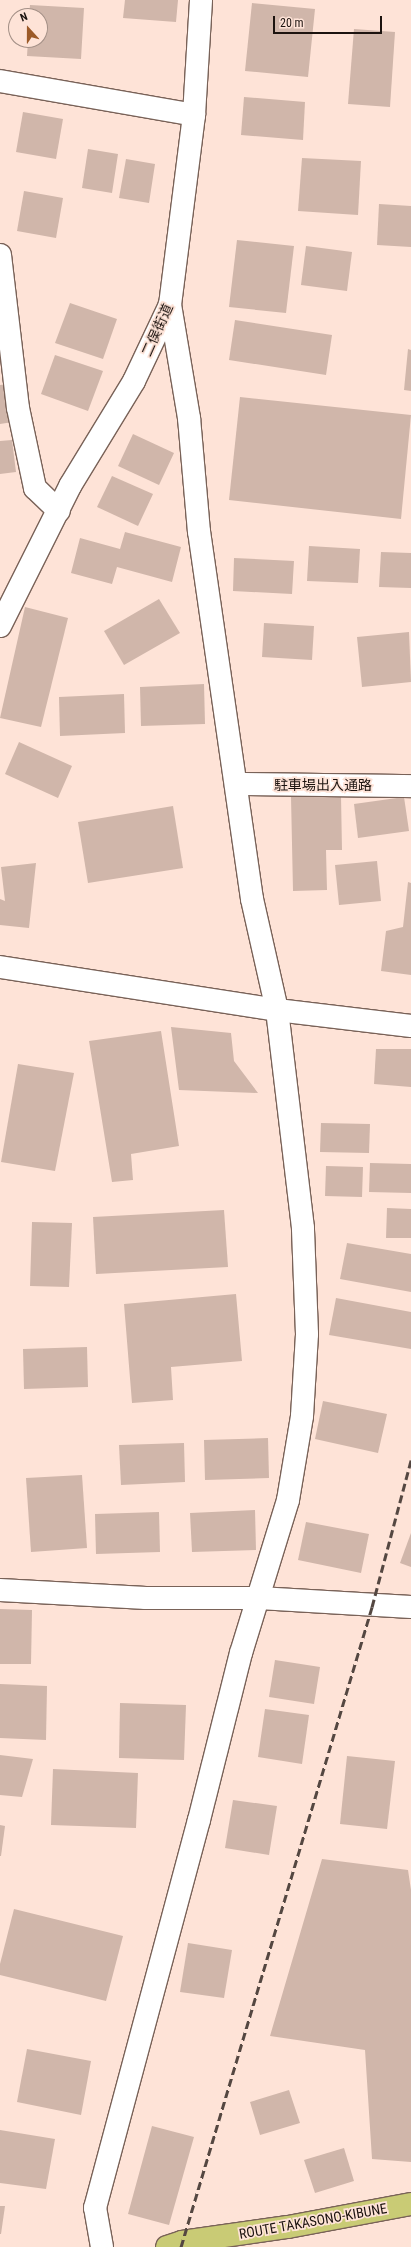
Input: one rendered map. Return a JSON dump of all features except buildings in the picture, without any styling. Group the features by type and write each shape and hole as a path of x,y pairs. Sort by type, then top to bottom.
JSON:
{"main road":[{"name":"ROUTE TAKASONO-KIBUNE","path":"167,2247 196,2244 411,2204"}],"street":[{"name":"二俣街道","path":"0,626 59,511 70,486 134,380 170,305 194,115 201,0"},
{"path":"0,81 194,115"},
{"path":"0,255 18,408 35,488 59,511"},
{"path":"102,2247 95,2208 199,1820 241,1653 288,1500 302,1416 307,1334 302,1228 277,1010 252,899 199,532 189,418 170,305"},
{"name":"駐車場出入通路","path":"236,784 411,786"},
{"path":"0,967 277,1010 411,1026"},
{"path":"0,1590 146,1598 259,1598 411,1607"}],"railway":[{"path":"181,2247 372,1607 411,1460"}]}
